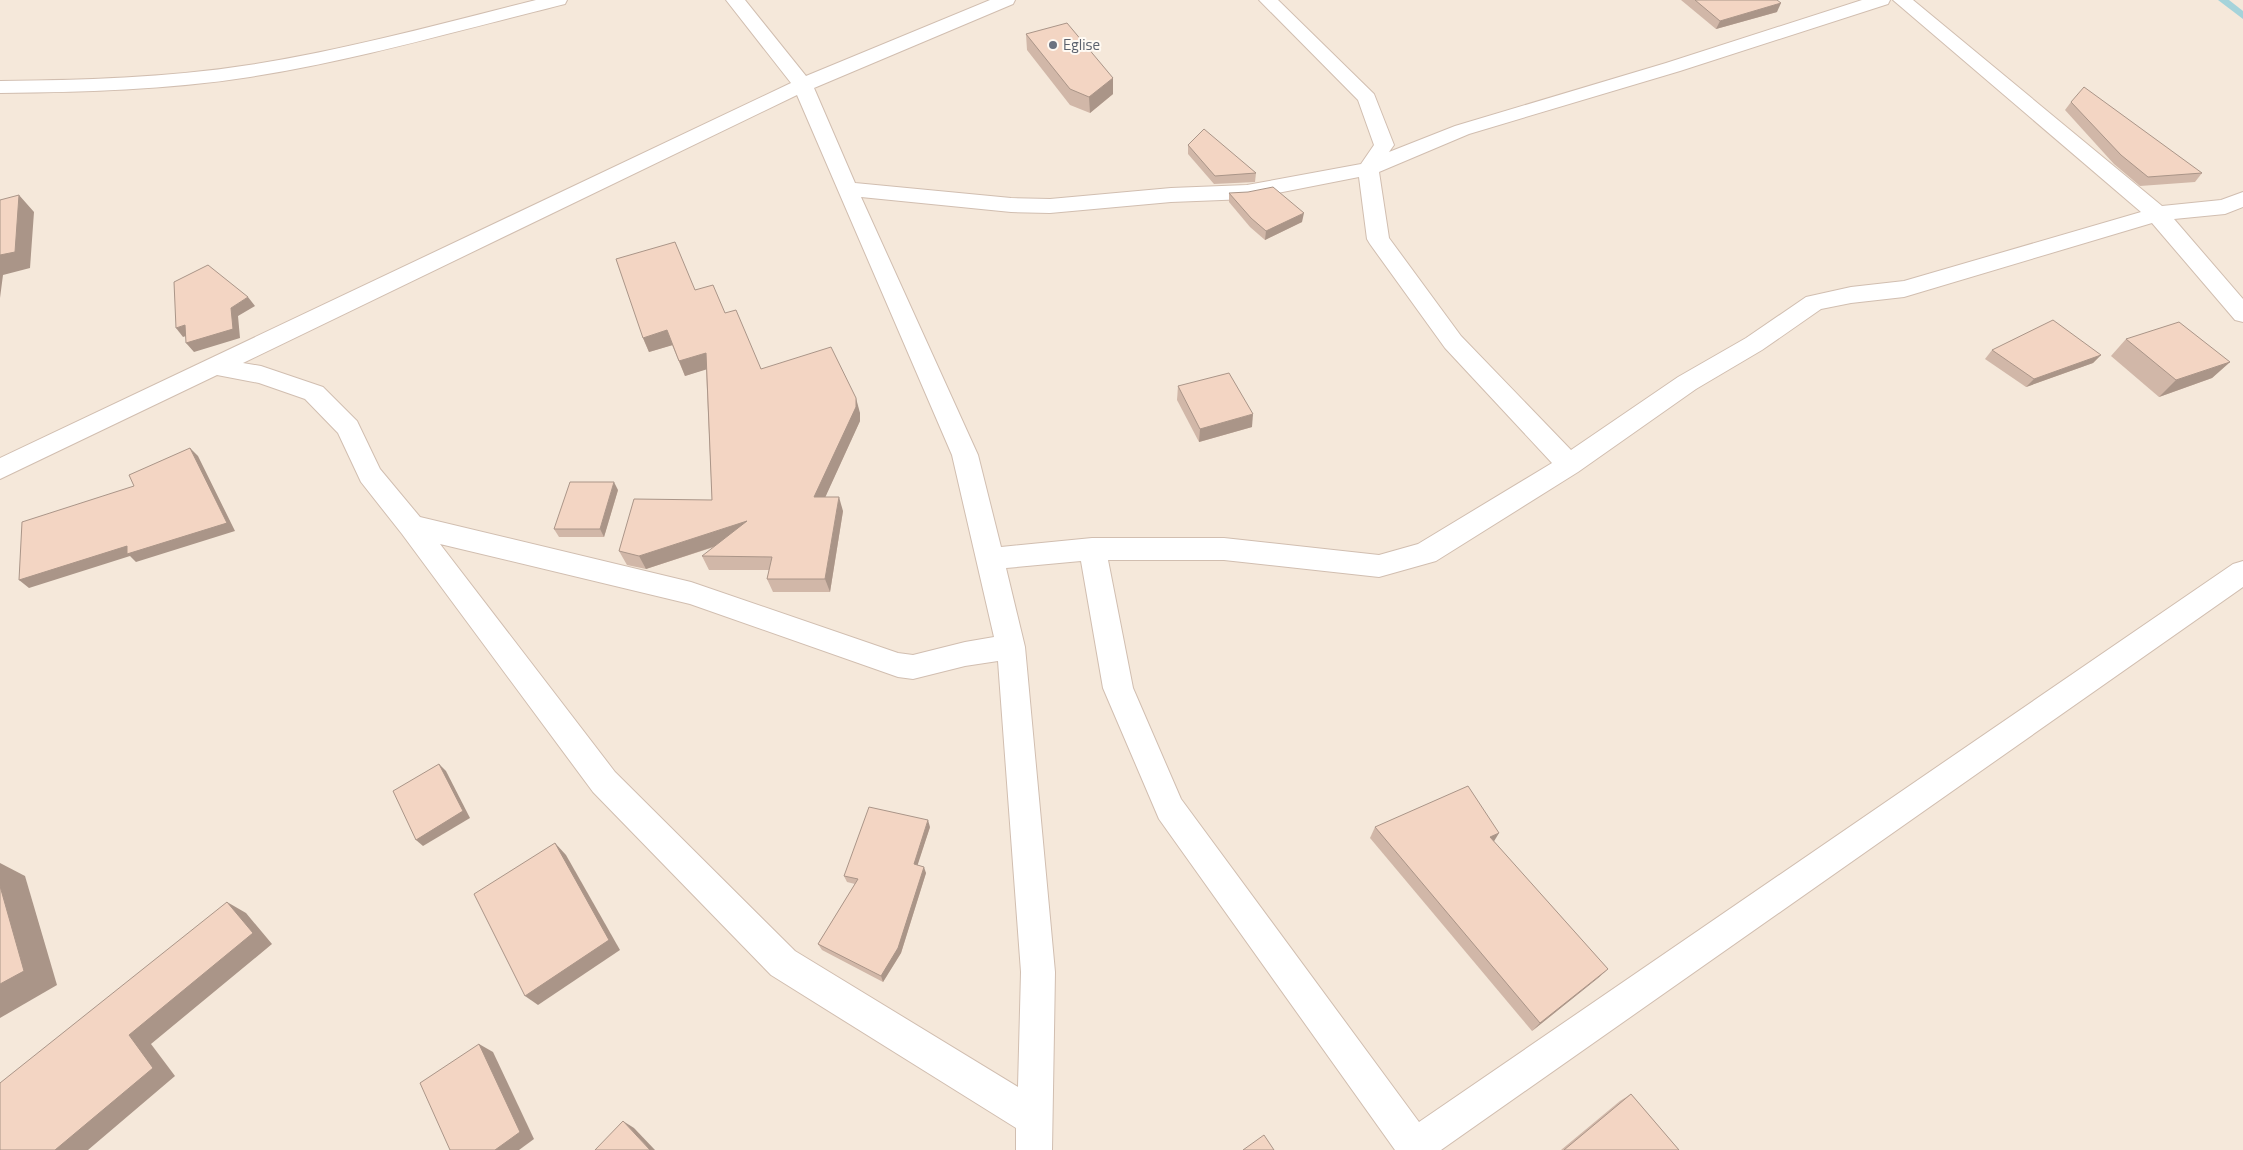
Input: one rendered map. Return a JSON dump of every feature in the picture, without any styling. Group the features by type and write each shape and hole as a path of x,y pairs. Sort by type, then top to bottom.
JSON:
{"street":[{"path":"0,87 108,86 184,80 250,71 394,43 558,0"},
{"path":"735,0 803,84 847,189 965,455 1011,648 1038,972 1034,1150"},
{"path":"0,469 803,84 1006,0"},
{"path":"1268,0 1367,98 1384,145 1368,169 1378,239 1453,342 1569,465"},
{"path":"847,189 1012,205 1050,206 1171,195 1247,192 1368,169 1462,130 1673,67 1881,0"},
{"path":"1902,0 2158,214 2243,314"},
{"path":"990,559 1092,549 1224,550 1379,566 1426,553 1569,465 1687,383 1761,339 1814,303 1851,294 1904,289 2158,214 2225,207 2243,200"},
{"path":"214,366 262,375 314,393 348,428 370,474 604,782 783,963 1034,1118"},
{"path":"411,526 691,593 898,665 913,667 965,654 1011,648"},
{"path":"1092,549 1118,688 1170,809 1416,1148 2243,572"}],"shaded area":[{"path":"0,0 2243,0 2243,1150 0,1150"}],"building":[{"path":"1695,0 1777,0 1781,3 1720,21"},
{"path":"1067,23 1113,78 1089,97 1070,89 1026,34"},
{"path":"2084,87 2202,173 2148,177 2121,155 2071,102"},
{"path":"1204,129 1256,173 1215,176 1188,145"},
{"path":"1273,187 1304,213 1266,231 1251,218 1229,193 1248,192"},
{"path":"19,195 15,252 0,255 0,200"},
{"path":"675,242 695,290 713,285 725,313 736,310 761,369 831,347 856,398 856,407 814,497 839,497 825,579 767,579 772,557 702,556 747,521 639,556 619,551 634,499 712,500 706,353 679,361 667,330 643,338 616,259"},
{"path":"208,265 248,297 231,308 233,329 186,343 185,325 176,328 174,282"},
{"path":"2053,320 2101,355 2034,379 1992,350"},
{"path":"2179,322 2230,362 2176,380 2126,339"},
{"path":"1229,373 1253,414 1200,429 1178,386"},
{"path":"190,448 227,523 127,554 127,546 19,580 22,522 134,486 129,475"},
{"path":"570,482 614,482 600,529 554,529"},
{"path":"439,764 463,811 416,840 393,791"},
{"path":"1468,786 1499,833 1490,837 1608,969 1540,1023 1375,827"},
{"path":"869,807 928,820 914,864 924,867 898,948 881,976 818,944 858,879 844,876"},
{"path":"555,843 609,940 525,996 474,894"},
{"path":"0,886 24,971 0,984"},
{"path":"227,902 253,933 129,1035 153,1068 55,1150 0,1150 0,1083"},
{"path":"479,1044 520,1132 495,1150 450,1150 420,1083"},
{"path":"1631,1094 1679,1150 1564,1150"},
{"path":"623,1121 650,1150 595,1150"},
{"path":"1264,1135 1274,1150 1243,1150"}],"waterway":[{"path":"2223,0 2243,16"}],"place":[{"name":"Eglise","path":"1053,45"}]}
